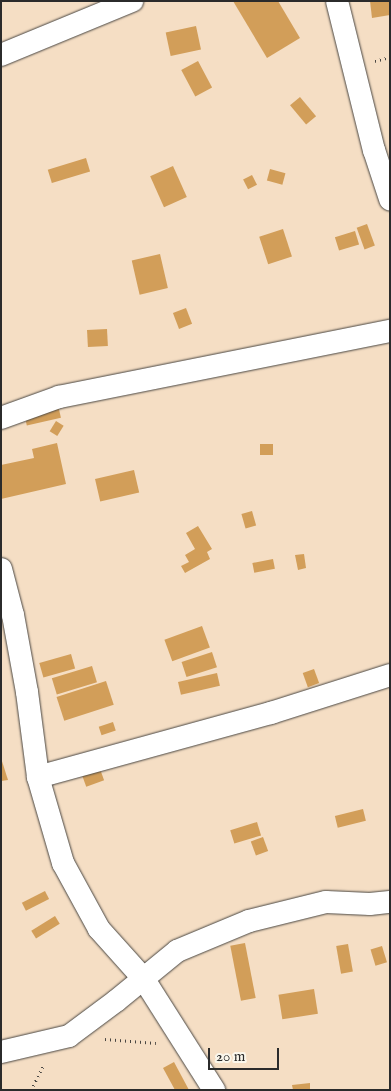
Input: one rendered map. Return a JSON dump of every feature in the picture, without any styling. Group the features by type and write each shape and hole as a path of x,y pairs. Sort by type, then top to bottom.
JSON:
{"street":[{"path":"1,54 132,1"},
{"path":"337,1 374,150 390,199"},
{"path":"1,418 59,397 390,331"},
{"path":"1,569 13,615 27,692 38,777 64,863 99,929 143,978 188,1046 214,1090"},
{"path":"38,777 271,713 390,675"},
{"path":"1,1052 69,1036 116,1001 177,951 249,921 326,902 370,904 390,902"}],"path":[{"path":"69,1036 188,1046"}],"building":[{"path":"233,1 278,1 300,38 267,58"},
{"path":"370,1 390,1 390,15 372,18"},
{"path":"196,26 201,49 171,56 166,32"},
{"path":"198,61 212,87 195,96 181,70"},
{"path":"300,97 316,116 306,125 290,105"},
{"path":"86,158 90,171 52,183 48,170"},
{"path":"173,166 187,197 164,207 150,176"},
{"path":"270,169 285,173 282,185 267,181"},
{"path":"252,175 257,185 248,189 243,180"},
{"path":"367,224 375,246 365,249 357,228"},
{"path":"283,229 292,257 268,264 259,237"},
{"path":"355,231 359,244 339,251 335,237"},
{"path":"160,254 168,288 140,295 132,261"},
{"path":"186,308 192,324 179,329 173,313"},
{"path":"107,329 108,346 88,347 87,330"},
{"path":"58,405 61,418 27,426 24,413"},
{"path":"56,421 64,426 57,436 50,431"},
{"path":"57,443 66,484 1,499 1,465 34,458 32,449"},
{"path":"260,444 273,444 273,455 260,455"},
{"path":"134,470 139,492 100,501 95,479"},
{"path":"252,511 256,525 246,528 241,514"},
{"path":"198,526 212,549 207,552 210,559 185,573 181,566 189,562 185,555 195,549 186,533"},
{"path":"304,554 306,568 298,570 295,555"},
{"path":"273,559 275,569 254,573 252,563"},
{"path":"202,626 210,648 172,661 164,640"},
{"path":"212,652 217,667 187,677 182,662"},
{"path":"71,654 75,668 43,678 39,663"},
{"path":"92,666 97,682 57,695 52,678"},
{"path":"314,669 319,683 308,687 303,673"},
{"path":"217,673 220,686 181,695 178,682"},
{"path":"106,681 114,705 64,721 57,697"},
{"path":"113,722 116,731 102,735 99,727"},
{"path":"1,758 8,780 1,781"},
{"path":"100,769 104,780 86,787 82,775"},
{"path":"363,809 366,821 338,828 335,816"},
{"path":"257,822 261,835 234,844 230,830"},
{"path":"263,837 268,851 256,856 251,841"},
{"path":"45,891 49,899 26,911 22,903"},
{"path":"55,916 60,924 36,938 31,931"},
{"path":"245,943 256,998 241,1001 230,946"},
{"path":"348,944 353,972 341,974 336,946"},
{"path":"382,946 387,962 375,966 371,950"},
{"path":"314,989 318,1014 282,1019 278,995"},
{"path":"174,1062 189,1090 175,1090 163,1068"},
{"path":"310,1083 310,1090 293,1090 292,1085"}]}
